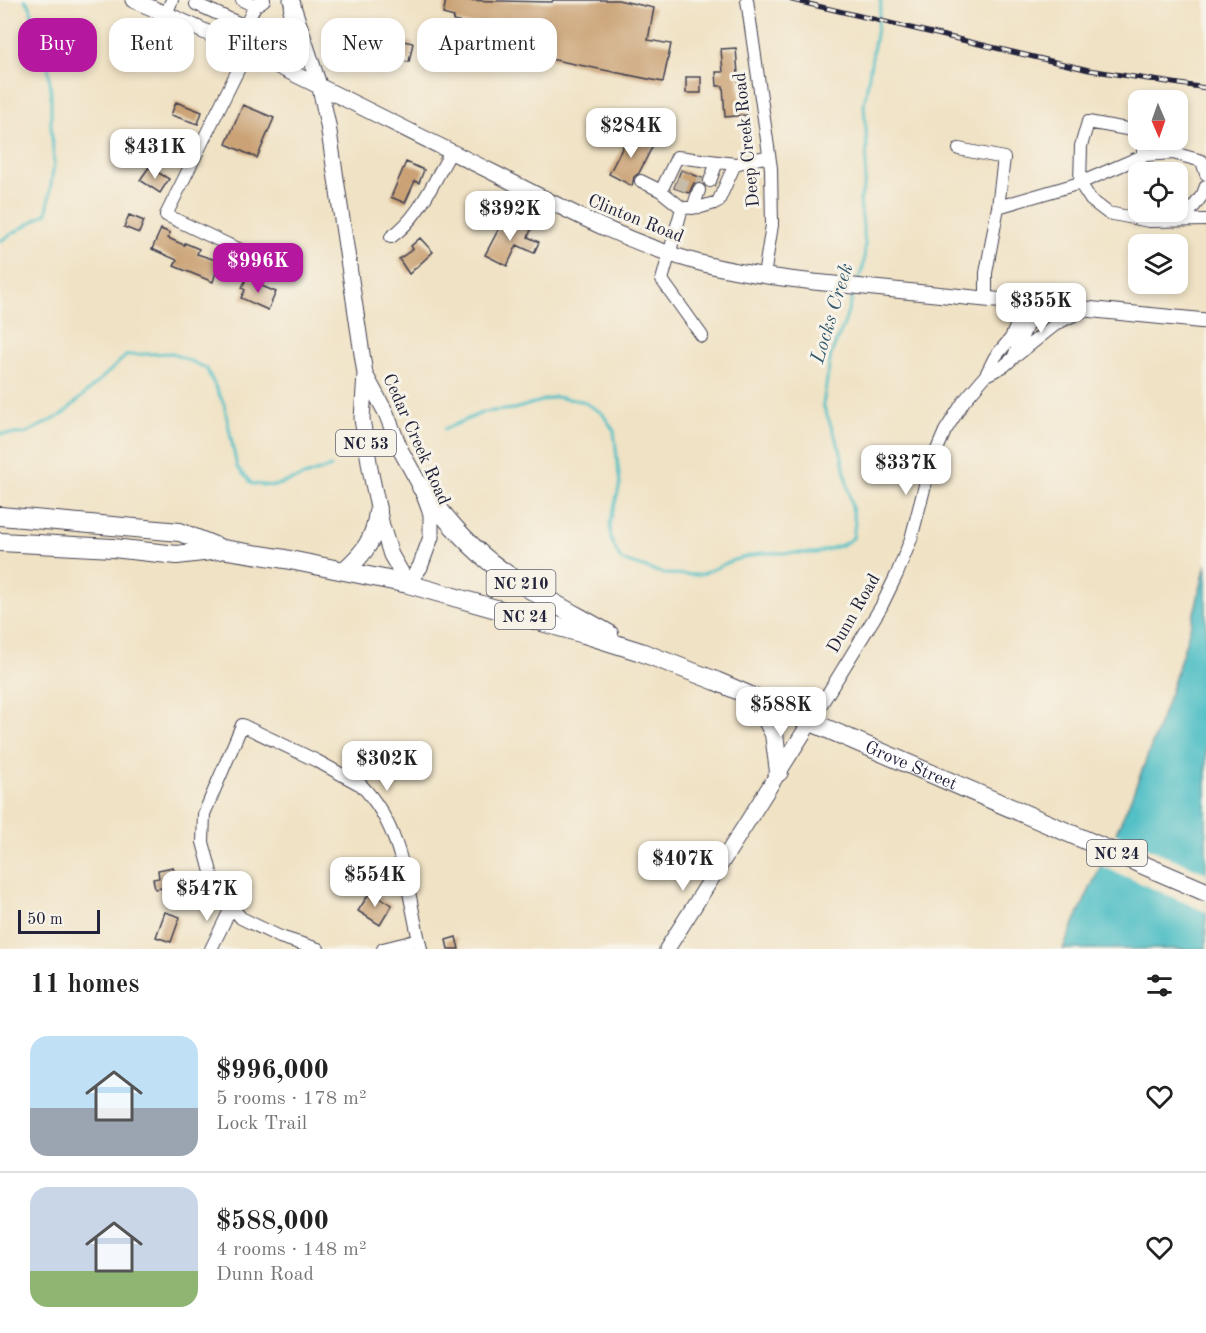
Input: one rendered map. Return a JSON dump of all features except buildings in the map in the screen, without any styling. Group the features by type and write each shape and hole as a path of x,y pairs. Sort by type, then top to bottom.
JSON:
{"highway":[{"name":"NC 210","path":"421,487 453,528 490,562 532,590 641,652"},
{"path":"345,570 368,547 374,534 378,512"},
{"name":"NC 24","path":"0,516 180,532 222,549 345,570 408,584"},
{"name":"NC 24","path":"0,542 113,548 177,555 222,549"},
{"name":"Grove Street","path":"408,584 526,616 641,652 755,697 1206,892"},
{"path":"755,697 774,734 778,772"}],"main road":[{"name":"Clinton Road","path":"133,0 174,18"},
{"path":"290,18 292,2"},
{"name":"Cedar Creek Road","path":"292,2 320,88 335,166 365,374 362,419 378,512 391,555 408,584 420,567 432,529 431,514 421,487 401,451 386,413 365,374"},
{"name":"Clinton Road","path":"287,72 609,230 693,261 764,276 814,282 1206,321"},
{"name":"Dunn Road","path":"667,949 811,721"}],"street":[{"path":"166,14 172,0"},
{"path":"242,0 260,3 250,18"},
{"name":"Deep Creek Road","path":"747,0 769,156 772,225 764,276"},
{"path":"191,18 197,2 229,18"},
{"path":"231,72 166,214 229,245 290,271"},
{"path":"1128,129 1088,122 1081,146 1080,183 1090,200 1108,213 1128,217"},
{"path":"959,149 1004,158 986,273 986,299"},
{"path":"1143,150 1143,156"},
{"path":"391,237 416,214 451,152"},
{"path":"998,207 1080,183 1143,156 1173,153 1202,161 1206,174"},
{"path":"661,191 677,157 735,164 769,156"},
{"path":"686,172 690,159"},
{"path":"702,336 662,280 688,207 704,185 713,161"},
{"path":"641,181 688,207 718,202 735,164"},
{"path":"1188,215 1206,186"},
{"path":"680,190 688,207"},
{"path":"1188,220 1206,220"},
{"path":"1013,357 1028,323 1026,303"},
{"name":"Dunn Road","path":"811,721 890,591 911,538 925,482 937,448 954,416 1011,338 1026,303"},
{"name":"Dunn Road","path":"986,375 1004,366 1056,324 1086,309"},
{"path":"318,949 259,928 241,918 231,908 212,876 204,851 202,827 208,802 226,766 242,725 361,785 379,807 396,841 420,945 383,949"},
{"path":"211,949 231,908"}],"water":[{"path":"1206,564 1206,949 1063,949 1141,774 1173,685"}],"pier":[{"path":"1112,832 1206,873 1206,912 1097,864"}],"waterway":[{"path":"0,241 47,213 54,163 48,64 38,39 30,6 25,0"},
{"name":"Locks Creek","path":"858,281 864,264 865,244 860,201 865,182 867,146 864,105 880,0"},
{"name":"Locks Creek","path":"445,429 484,412 514,409 555,397 582,401 602,413 614,431 620,484 610,523 611,540 621,560 665,574 700,575 734,560 762,553 816,553 842,545 853,538 855,523 841,452 823,405 831,354 855,290"},
{"name":"Locks Creek","path":"0,434 24,434 62,415 127,355 172,353 206,368 224,404 237,467 252,484 274,486 331,467"}],"tunnel":[{"path":"680,190 686,172"},
{"path":"699,190 703,178"}],"railway":[{"path":"792,0 1089,70 1206,88"}]}
